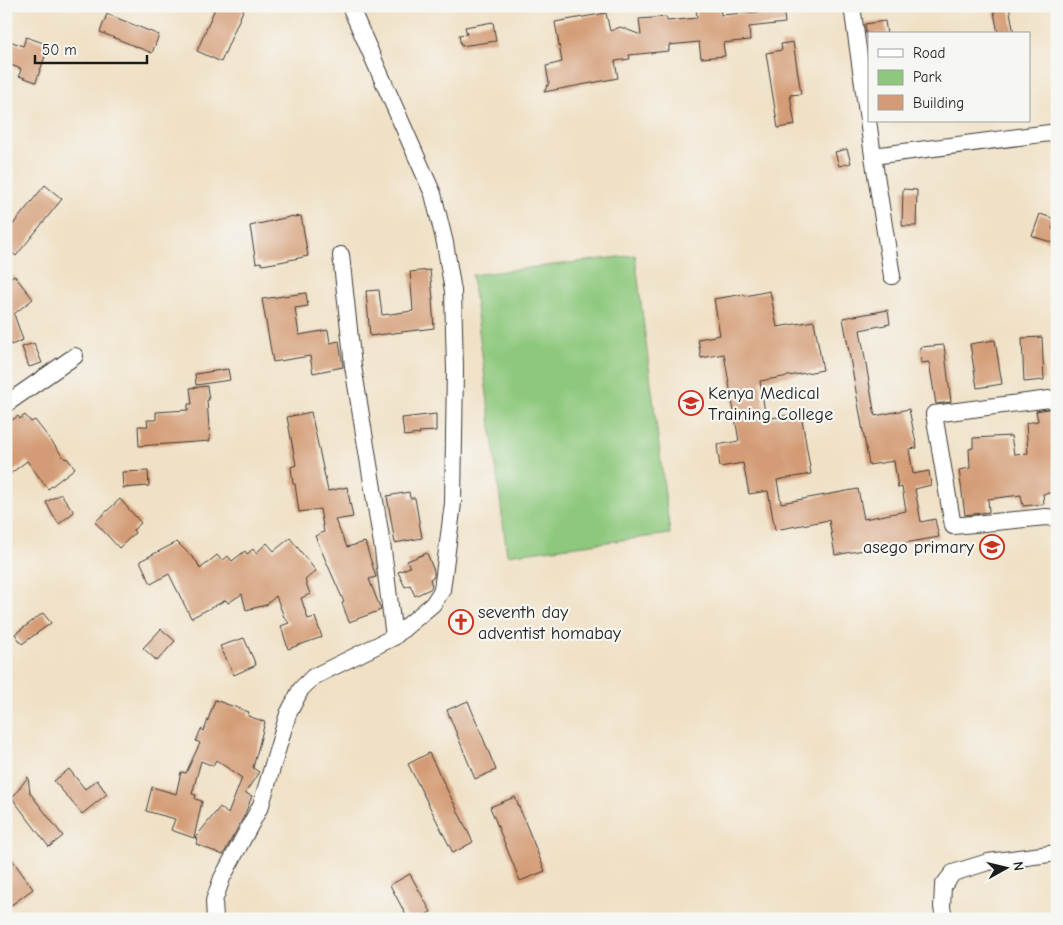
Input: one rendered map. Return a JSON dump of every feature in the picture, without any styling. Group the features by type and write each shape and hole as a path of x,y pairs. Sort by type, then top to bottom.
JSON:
{"street":[{"path":"215,919 214,901 219,886 261,805 288,714 301,689 313,677 394,637 433,604 442,590 453,503 455,369 453,291 445,243 433,194 350,6"},
{"path":"852,6 868,120"},
{"path":"868,122 892,276"},
{"path":"873,156 1057,132"},
{"path":"341,255 353,366 381,541 394,637"},
{"path":"6,404 75,356"},
{"path":"1057,398 934,414 954,526 1046,517 1057,518"},
{"path":"944,919 942,907 943,886 953,873 988,862 1057,853"}],"green space":[{"path":"635,255 670,534 507,555 472,275"}],"building":[{"path":"216,6 245,6 221,62 197,51"},
{"path":"696,6 720,6 721,15 768,11 768,6 783,6 785,23 749,27 750,40 723,43 725,56 701,58 699,42 669,45 669,51 629,55 630,59 615,61 618,78 544,92 549,83 546,66 562,62 555,22 606,13 610,31 620,27 641,35 639,19 666,17 667,21 697,18"},
{"path":"993,6 1009,6 1014,32 998,32"},
{"path":"107,14 159,35 152,53 100,32"},
{"path":"885,21 887,32 868,32 866,34 865,24"},
{"path":"493,22 496,41 461,46 459,35 467,34 465,27"},
{"path":"26,37 49,45 36,82 19,76 21,69 6,63 6,53 10,41 23,46"},
{"path":"793,42 801,94 790,95 795,125 778,128 766,53 782,50 781,44"},
{"path":"847,149 851,163 839,166 835,152"},
{"path":"45,185 62,199 16,256 6,248 6,233"},
{"path":"903,189 917,190 916,226 902,226"},
{"path":"1040,214 1055,219 1052,229 1057,230 1057,244 1032,236"},
{"path":"293,216 301,216 308,256 262,265 261,262 256,263 250,226"},
{"path":"430,270 434,328 370,336 366,291 379,290 382,315 413,311 410,272"},
{"path":"14,275 33,299 14,314 23,340 11,345 6,333 6,281"},
{"path":"770,291 777,327 814,321 823,370 760,381 766,419 801,413 811,474 777,480 781,503 858,489 864,519 906,511 902,487 898,488 894,461 869,465 843,318 888,310 890,324 860,330 875,416 909,409 917,448 909,449 913,474 929,471 931,485 915,489 921,522 935,519 939,537 835,555 829,520 775,530 768,491 749,494 743,463 720,467 717,445 739,441 724,354 701,358 698,339 720,335 714,299"},
{"path":"306,293 308,306 295,308 299,335 328,330 330,343 339,341 343,367 313,373 310,356 273,362 262,299"},
{"path":"1042,337 1044,380 1024,382 1022,338"},
{"path":"995,340 1002,384 977,388 970,344"},
{"path":"34,343 42,363 29,367 22,347"},
{"path":"944,345 951,402 936,404 929,362 921,363 920,347"},
{"path":"228,369 230,380 196,385 195,374"},
{"path":"207,386 210,441 139,446 138,426 148,426 147,420 156,420 156,412 188,410 188,404 192,404 190,388"},
{"path":"1054,408 1057,421 1057,492 1043,494 1044,504 1023,506 1021,495 988,499 989,512 965,515 959,470 970,468 969,449 973,448 973,438 1011,436 1014,454 1028,453 1026,423 1038,421 1036,411"},
{"path":"311,412 328,491 347,487 353,517 335,520 347,547 365,542 376,577 369,579 381,610 349,622 342,603 344,602 315,536 324,532 320,509 299,512 295,484 293,484 291,467 296,465 287,417"},
{"path":"436,414 436,431 419,432 420,434 404,436 402,418"},
{"path":"25,415 31,422 35,420 65,459 67,458 75,468 48,489 27,461 6,477 6,424 18,416 20,419"},
{"path":"148,471 149,486 123,488 122,472"},
{"path":"409,492 410,498 415,498 422,538 395,543 387,496"},
{"path":"61,494 74,512 59,524 46,502"},
{"path":"120,499 141,523 133,530 135,533 119,548 95,522"},
{"path":"290,538 316,571 305,580 310,594 301,598 308,619 315,617 322,637 288,649 281,626 289,623 284,617 276,596 266,605 246,610 242,594 228,603 226,600 191,618 169,574 151,584 140,561 177,542 197,562 200,569 217,555 222,561 228,556 232,561 245,551 247,554 253,549 256,553 267,543 274,551"},
{"path":"427,553 434,571 434,577 430,579 432,586 430,589 415,596 410,585 405,587 398,572 410,567 407,561"},
{"path":"43,613 51,623 22,644 15,634"},
{"path":"161,629 175,641 157,661 143,648"},
{"path":"244,638 256,665 234,675 220,646"},
{"path":"215,700 249,712 248,716 265,722 253,768 259,772 245,793 252,796 245,814 223,855 196,844 198,839 195,838 220,807 228,814 242,778 216,760 213,766 201,761 192,794 196,795 195,799 202,801 194,838 171,830 175,819 146,811 152,787 176,794 181,772 186,773 200,743 196,741 201,729 204,731"},
{"path":"468,701 496,770 475,779 447,710"},
{"path":"429,753 473,842 453,853 408,764"},
{"path":"69,769 85,789 97,780 107,794 82,814 54,781"},
{"path":"28,777 30,793 63,836 49,847 12,798"},
{"path":"515,797 545,871 520,881 490,807"},
{"path":"6,851 33,889 6,909"},
{"path":"410,874 431,912 418,919 408,919 390,885"}],"place":[{"name":"Kenya Medical Training College","path":"691,403"},
{"name":"asego primary","path":"992,547"},
{"name":"seventh day adventist homabay","path":"461,622"}]}
